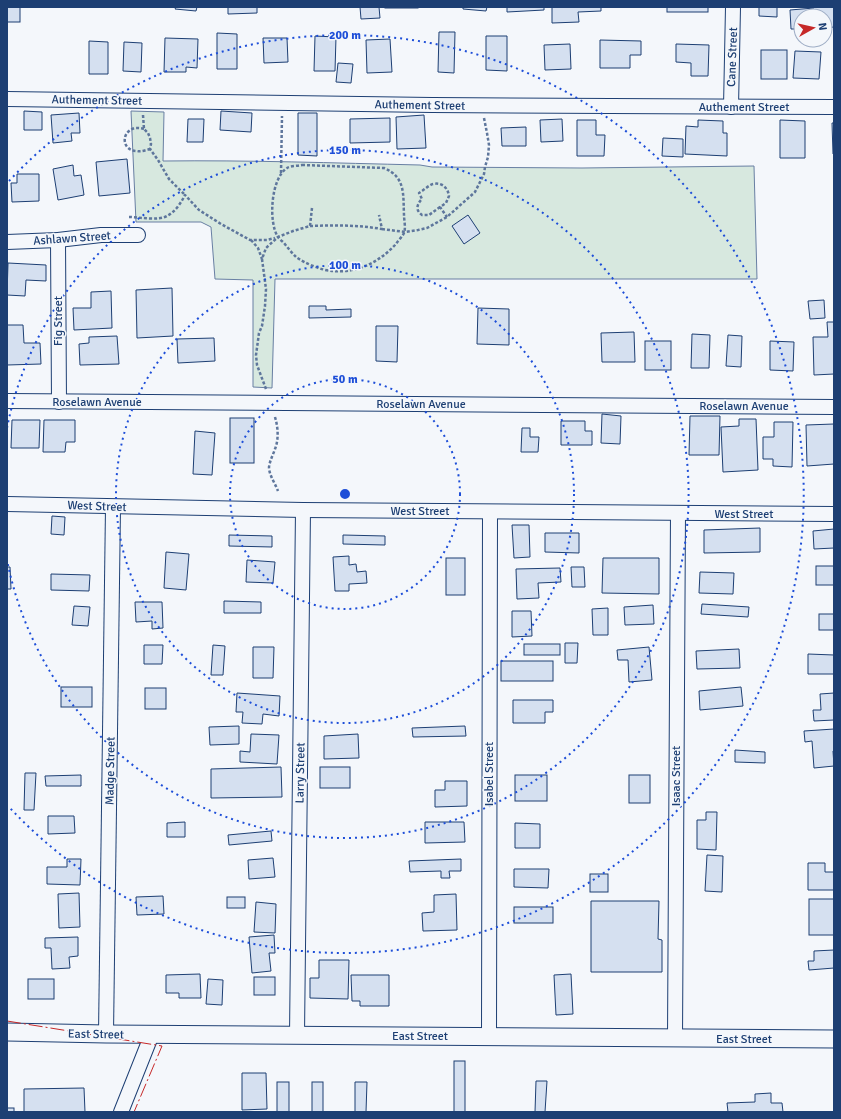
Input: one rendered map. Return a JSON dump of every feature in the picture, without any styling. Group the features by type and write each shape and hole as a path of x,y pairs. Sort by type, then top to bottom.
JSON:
{"street":[{"name":"Cane Street","path":"731,107 733,7"},
{"name":"Authement Street","path":"7,99 482,106 834,107"},
{"name":"Ashlawn Street","path":"7,242 58,240 101,234 138,235"},
{"name":"Fig Street","path":"58,240 59,402"},
{"name":"Roselawn Avenue","path":"7,401 834,407"},
{"name":"West Street","path":"7,504 303,510 834,514"},
{"name":"Madge Street","path":"106,1034 113,507"},
{"name":"Larry Street","path":"297,1035 303,510"},
{"name":"Isabel Street","path":"489,1037 490,512"},
{"name":"Isaac Street","path":"675,1038 678,513"},
{"name":"East Street","path":"7,1032 834,1039"},
{"path":"120,1112 152,1034"}],"path":[{"path":"142,101 144,129 150,138 150,149 169,179 199,210 250,240 258,248 262,259 266,289 264,317 259,333 256,355 257,365 277,424 277,443 269,466 270,473 278,491"},
{"path":"282,103 282,173"},
{"path":"250,240 267,240 310,226 342,226 405,232 427,228 447,217 475,192 484,174 489,145 482,106"},
{"path":"144,129 134,128 124,137 124,141 128,148 135,152 150,149"},
{"path":"302,165 384,168 391,170 400,180 402,188 405,232 390,250 377,261 364,267 348,271 331,272 314,266 298,258 278,237 275,230 272,208 277,181 282,173 288,167 302,165"},
{"path":"439,184 444,186 447,189 449,196 446,203 440,207 429,215 422,215 417,207 422,199 419,193 432,185 439,184"},
{"path":"129,217 167,217 181,204 185,195"},
{"path":"440,207 447,217"},
{"path":"310,226 312,208"},
{"path":"379,215 382,229"},
{"path":"262,259 266,248 278,237"}],"shaded area":[{"path":"131,111 164,112 163,161 420,165 432,167 582,168 754,166 757,279 275,279 272,388 253,387 253,280 215,279 211,227 201,222 136,222"}],"building":[{"path":"7,7 20,7 20,22 7,22"},
{"path":"176,7 197,7 196,11 175,9"},
{"path":"228,7 257,7 257,13 228,14"},
{"path":"360,7 379,7 380,18 361,19"},
{"path":"418,7 418,8 385,8"},
{"path":"463,7 487,7 486,11 463,9"},
{"path":"507,7 544,7 544,10 507,12"},
{"path":"552,7 601,7 601,11 578,12 579,22 552,23"},
{"path":"667,7 708,7 708,12 667,12"},
{"path":"759,7 777,7 777,17 759,16"},
{"path":"834,7 834,27 833,8 814,8"},
{"path":"790,10 793,10 793,29 791,29"},
{"path":"439,32 455,32 454,73 438,72"},
{"path":"217,33 237,34 237,69 217,69"},
{"path":"315,36 336,37 335,71 314,71"},
{"path":"486,36 507,36 507,71 486,70"},
{"path":"165,38 198,39 197,68 186,67 186,72 164,72"},
{"path":"263,38 287,38 288,62 264,63"},
{"path":"390,39 392,72 367,73 366,40"},
{"path":"600,40 641,41 641,55 630,55 630,68 600,68"},
{"path":"89,41 108,42 108,74 89,74"},
{"path":"124,42 142,43 141,72 123,71"},
{"path":"570,44 571,69 545,70 544,45"},
{"path":"676,44 709,45 708,76 691,76 691,63 676,62"},
{"path":"761,50 787,50 787,79 761,79"},
{"path":"795,51 821,52 819,79 793,78"},
{"path":"338,63 353,64 351,83 336,82"},
{"path":"24,111 42,112 42,130 24,130"},
{"path":"221,111 252,113 251,132 220,130"},
{"path":"79,113 80,133 71,133 72,141 53,143 51,115"},
{"path":"298,113 317,113 317,156 298,155"},
{"path":"424,115 426,148 397,149 396,117"},
{"path":"390,118 390,142 350,143 350,119"},
{"path":"188,119 204,119 203,142 187,142"},
{"path":"562,119 563,141 541,142 540,120"},
{"path":"577,120 596,120 596,135 605,135 604,156 577,156"},
{"path":"698,120 723,121 723,133 727,133 727,156 685,154 686,126 698,127"},
{"path":"780,120 805,121 805,158 780,158"},
{"path":"832,123 834,123 834,154 833,154"},
{"path":"526,127 526,146 502,146 501,128"},
{"path":"663,138 683,139 683,157 662,156"},
{"path":"127,159 130,193 99,196 96,162"},
{"path":"73,165 74,176 81,175 84,195 58,200 53,169"},
{"path":"17,174 39,174 39,201 12,202 11,183 17,183"},
{"path":"468,215 480,233 464,244 452,226"},
{"path":"8,263 46,265 46,281 26,280 25,296 7,295"},
{"path":"172,288 173,336 137,338 136,290"},
{"path":"111,291 112,328 74,330 73,308 91,308 91,292"},
{"path":"824,300 825,318 810,319 808,301"},
{"path":"309,306 326,306 326,310 351,309 351,317 309,318"},
{"path":"478,308 509,309 509,345 477,344"},
{"path":"827,322 834,322 834,374 814,375 813,337 828,337"},
{"path":"7,325 23,325 24,343 40,343 41,364 7,365"},
{"path":"376,326 398,326 397,362 376,361"},
{"path":"634,332 635,362 602,362 601,333"},
{"path":"692,334 710,335 709,368 691,368"},
{"path":"728,335 742,336 741,367 726,366"},
{"path":"117,336 119,364 80,365 79,344 89,343 89,337"},
{"path":"214,338 215,361 178,363 177,339"},
{"path":"645,341 671,341 671,370 645,370"},
{"path":"770,341 794,342 793,371 770,370"},
{"path":"602,414 621,416 620,444 601,443"},
{"path":"690,416 720,416 719,455 689,455"},
{"path":"230,418 254,418 254,463 230,463"},
{"path":"739,419 756,419 758,470 723,472 721,427 739,426"},
{"path":"12,420 40,420 39,448 11,448"},
{"path":"44,420 75,420 75,442 66,442 65,452 43,452"},
{"path":"561,421 585,421 585,431 592,431 592,445 561,445"},
{"path":"774,422 793,422 792,467 773,466 773,459 763,459 763,437 774,437"},
{"path":"834,424 834,464 807,466 806,425"},
{"path":"522,428 530,428 530,437 539,437 538,452 521,452"},
{"path":"195,431 215,433 212,475 193,474"},
{"path":"52,516 65,517 64,535 51,534"},
{"path":"512,525 529,525 530,557 514,558"},
{"path":"760,528 760,552 704,553 704,530"},
{"path":"834,529 834,548 814,549 813,531"},
{"path":"545,533 579,533 579,553 545,552"},
{"path":"229,535 272,536 272,547 229,546"},
{"path":"343,535 385,536 385,545 343,544"},
{"path":"166,552 189,554 186,590 164,588"},
{"path":"349,556 349,565 356,564 357,572 366,571 367,583 349,584 349,591 335,591 333,557"},
{"path":"446,558 465,558 465,595 446,595"},
{"path":"603,558 659,558 659,594 602,593"},
{"path":"247,560 275,562 273,583 246,582"},
{"path":"816,566 834,566 834,585 816,585"},
{"path":"7,567 10,567 11,589 7,589"},
{"path":"571,567 584,567 585,587 572,587"},
{"path":"560,568 561,582 538,583 539,598 517,599 516,569"},
{"path":"700,572 734,573 733,594 699,593"},
{"path":"51,574 90,575 89,591 51,590"},
{"path":"224,601 261,602 261,613 224,613"},
{"path":"135,602 162,602 163,628 152,629 152,621 136,622"},
{"path":"702,604 749,607 748,617 701,614"},
{"path":"653,605 654,624 625,625 624,607"},
{"path":"74,606 90,607 88,626 72,625"},
{"path":"608,608 608,635 593,635 592,609"},
{"path":"512,611 531,611 532,636 512,637"},
{"path":"819,614 834,614 834,630 819,630"},
{"path":"565,643 578,643 577,663 565,663"},
{"path":"524,644 560,644 560,655 524,655"},
{"path":"144,645 163,645 162,664 144,664"},
{"path":"213,645 225,646 223,675 211,675"},
{"path":"253,647 274,647 273,678 253,678"},
{"path":"649,647 652,680 629,682 628,660 618,660 617,650"},
{"path":"739,649 740,668 697,669 696,651"},
{"path":"808,654 834,655 834,674 808,674"},
{"path":"501,661 553,661 553,681 501,681"},
{"path":"61,687 92,687 92,707 61,707"},
{"path":"741,687 743,706 700,710 699,691"},
{"path":"145,688 166,688 166,709 145,709"},
{"path":"237,693 280,696 279,716 263,714 262,724 242,723 243,712 236,712"},
{"path":"834,693 834,720 814,721 813,710 821,710 820,694"},
{"path":"513,700 553,700 553,712 545,712 545,723 513,723"},
{"path":"239,726 239,744 210,745 209,727"},
{"path":"465,726 466,736 413,737 412,728"},
{"path":"834,729 834,766 814,768 812,741 805,742 804,731"},
{"path":"251,734 279,735 277,764 240,762 240,751 250,752"},
{"path":"358,734 359,758 324,759 324,736"},
{"path":"735,750 765,752 765,763 735,762"},
{"path":"281,767 282,797 211,798 211,769"},
{"path":"320,767 350,767 350,788 320,788"},
{"path":"25,773 36,773 34,810 24,810"},
{"path":"81,775 81,786 46,786 45,776"},
{"path":"515,775 547,775 547,801 515,801"},
{"path":"629,775 650,775 650,803 629,803"},
{"path":"445,781 467,781 467,806 435,807 435,790 445,790"},
{"path":"706,812 717,812 716,850 697,849 697,820 706,820"},
{"path":"48,816 74,816 75,833 48,834"},
{"path":"185,822 185,837 167,837 167,823"},
{"path":"425,822 464,822 465,842 425,843"},
{"path":"515,823 540,824 540,848 515,848"},
{"path":"271,831 272,841 229,845 228,835"},
{"path":"707,855 723,856 722,892 705,891"},
{"path":"273,858 275,877 249,879 248,860"},
{"path":"67,859 81,859 80,885 47,884 47,867 67,867"},
{"path":"461,859 461,871 449,871 450,878 441,878 441,871 410,872 409,861"},
{"path":"808,863 825,863 825,872 834,872 834,890 808,890"},
{"path":"514,869 549,869 548,888 514,887"},
{"path":"590,874 608,874 608,892 590,892"},
{"path":"79,893 80,927 59,928 58,894"},
{"path":"456,894 457,930 423,931 422,913 434,912 434,895"},
{"path":"163,896 164,914 137,915 136,897"},
{"path":"227,897 245,897 245,908 227,908"},
{"path":"809,899 834,899 834,935 809,935"},
{"path":"591,901 659,901 658,939 662,940 662,972 591,972"},
{"path":"256,902 276,904 275,933 254,932"},
{"path":"514,907 553,907 553,923 514,923"},
{"path":"274,935 275,953 269,953 271,971 252,973 249,937"},
{"path":"78,937 78,956 69,957 70,968 52,969 51,948 45,948 45,938"},
{"path":"834,950 834,968 809,970 808,961 814,961 814,951"},
{"path":"319,960 349,960 348,999 310,998 310,978 319,978"},
{"path":"200,974 201,998 179,998 179,993 166,993 166,975"},
{"path":"571,974 573,1014 556,1015 554,975"},
{"path":"351,975 389,975 389,1006 360,1006 360,1001 352,1001"},
{"path":"254,977 275,977 275,995 254,995"},
{"path":"28,979 54,979 54,999 28,999"},
{"path":"208,979 223,980 222,1005 206,1004"},
{"path":"454,1061 465,1061 465,1112 454,1112"},
{"path":"242,1073 266,1073 267,1109 242,1110"},
{"path":"536,1081 547,1081 545,1112 535,1112"},
{"path":"277,1082 289,1082 289,1112 277,1112"},
{"path":"312,1082 323,1082 323,1112 312,1112"},
{"path":"355,1082 367,1082 366,1112 355,1112"},
{"path":"84,1088 85,1112 24,1112 24,1089"},
{"path":"771,1093 771,1103 782,1103 783,1112 728,1112 727,1103 755,1102 755,1094"},
{"path":"7,1108 14,1108 14,1112 7,1112"}],"power":[{"path":"7,1021 162,1046 134,1112"}]}
